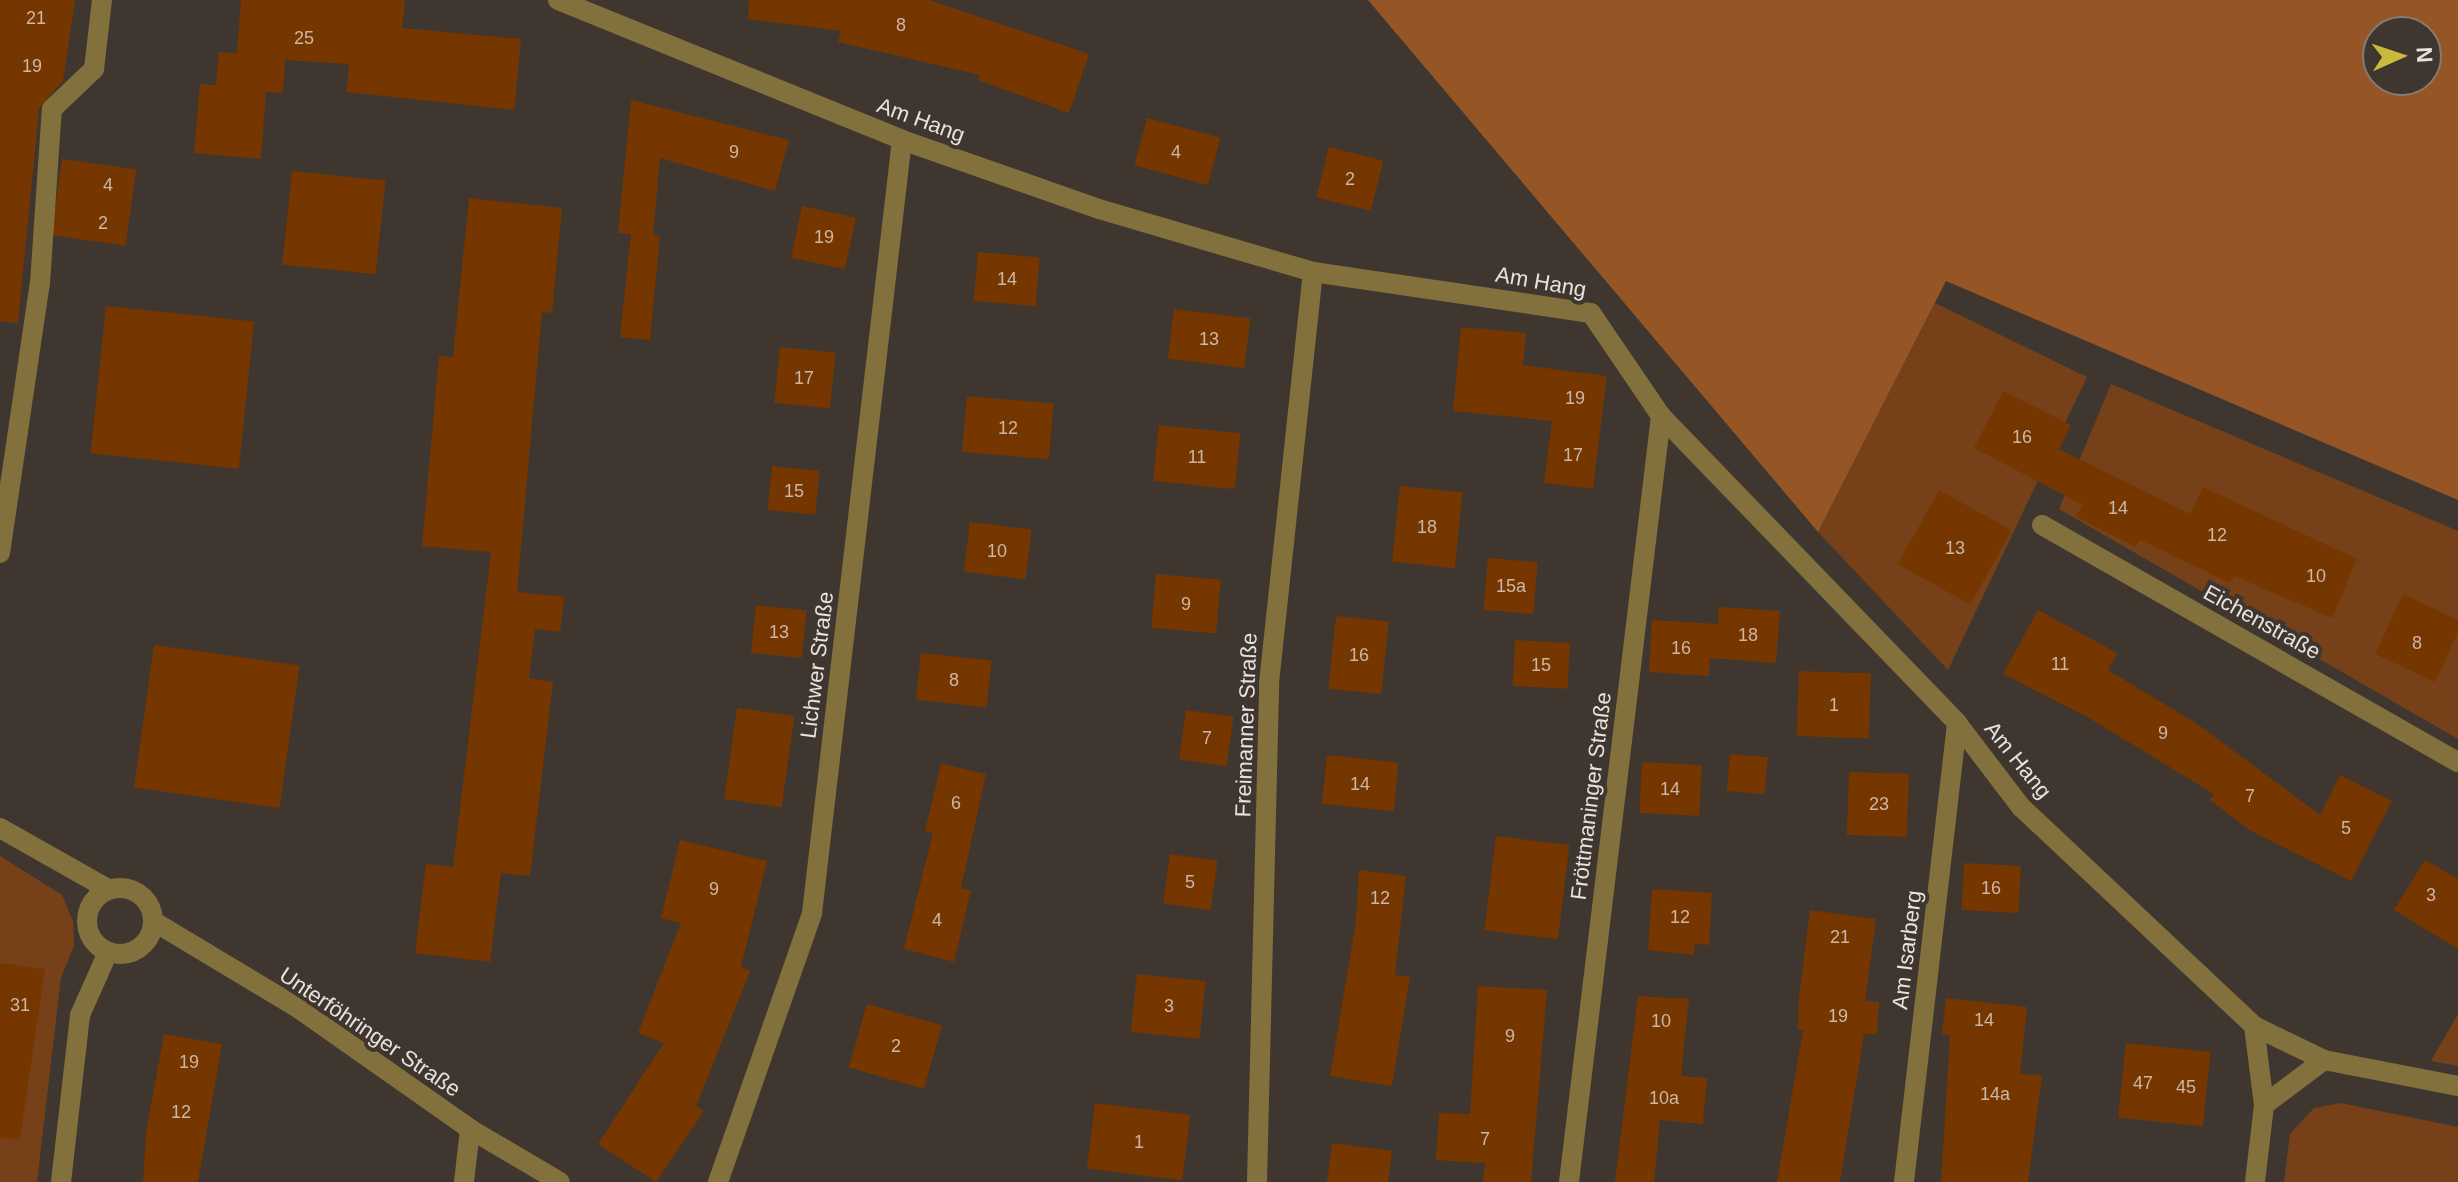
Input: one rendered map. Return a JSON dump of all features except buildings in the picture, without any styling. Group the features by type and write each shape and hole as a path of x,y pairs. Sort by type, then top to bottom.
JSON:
{"street":[{"path":"0,553 40,283 52,109 94,69 102,0"},
{"name":"Am Hang","path":"558,0 902,140 1099,209 1313,272 1591,313 1661,416 1957,723 2021,807 2254,1026 2324,1060 2458,1086"},
{"name":"Lichwer Straße","path":"718,1182 812,913 902,140"},
{"name":"Freimanner Straße","path":"1257,1182 1269,683 1313,272"},
{"name":"Fröttmaninger Straße","path":"1569,1182 1661,416"},
{"name":"Eichenstraße","path":"2042,525 2458,762"},
{"name":"Am Isarberg","path":"1904,1182 1957,723"},
{"path":"0,828 108,889 135,891 148,903 153,921 138,949 108,952 91,939 86,918 93,900 108,889"},
{"name":"Unterföhringer Straße","path":"153,921 298,1008 470,1129 560,1182"},
{"path":"61,1182 80,1015 108,952"},
{"path":"2254,1026 2264,1105 2255,1182"},
{"path":"2264,1105 2324,1060"},
{"path":"464,1182 470,1129"}],"shaded area":[{"path":"1368,0 2458,0 2458,500 1946,281 1818,532"},
{"path":"1935,303 2087,377 1948,670 1818,532"},
{"path":"2111,384 2458,531 2458,739 2059,509"},
{"path":"0,856 62,895 73,921 74,946 61,977 37,1182 0,1182"},
{"path":"2458,1014 2458,1066 2431,1061"},
{"path":"2341,1103 2458,1127 2458,1182 2284,1182 2290,1134 2314,1108"}]}
